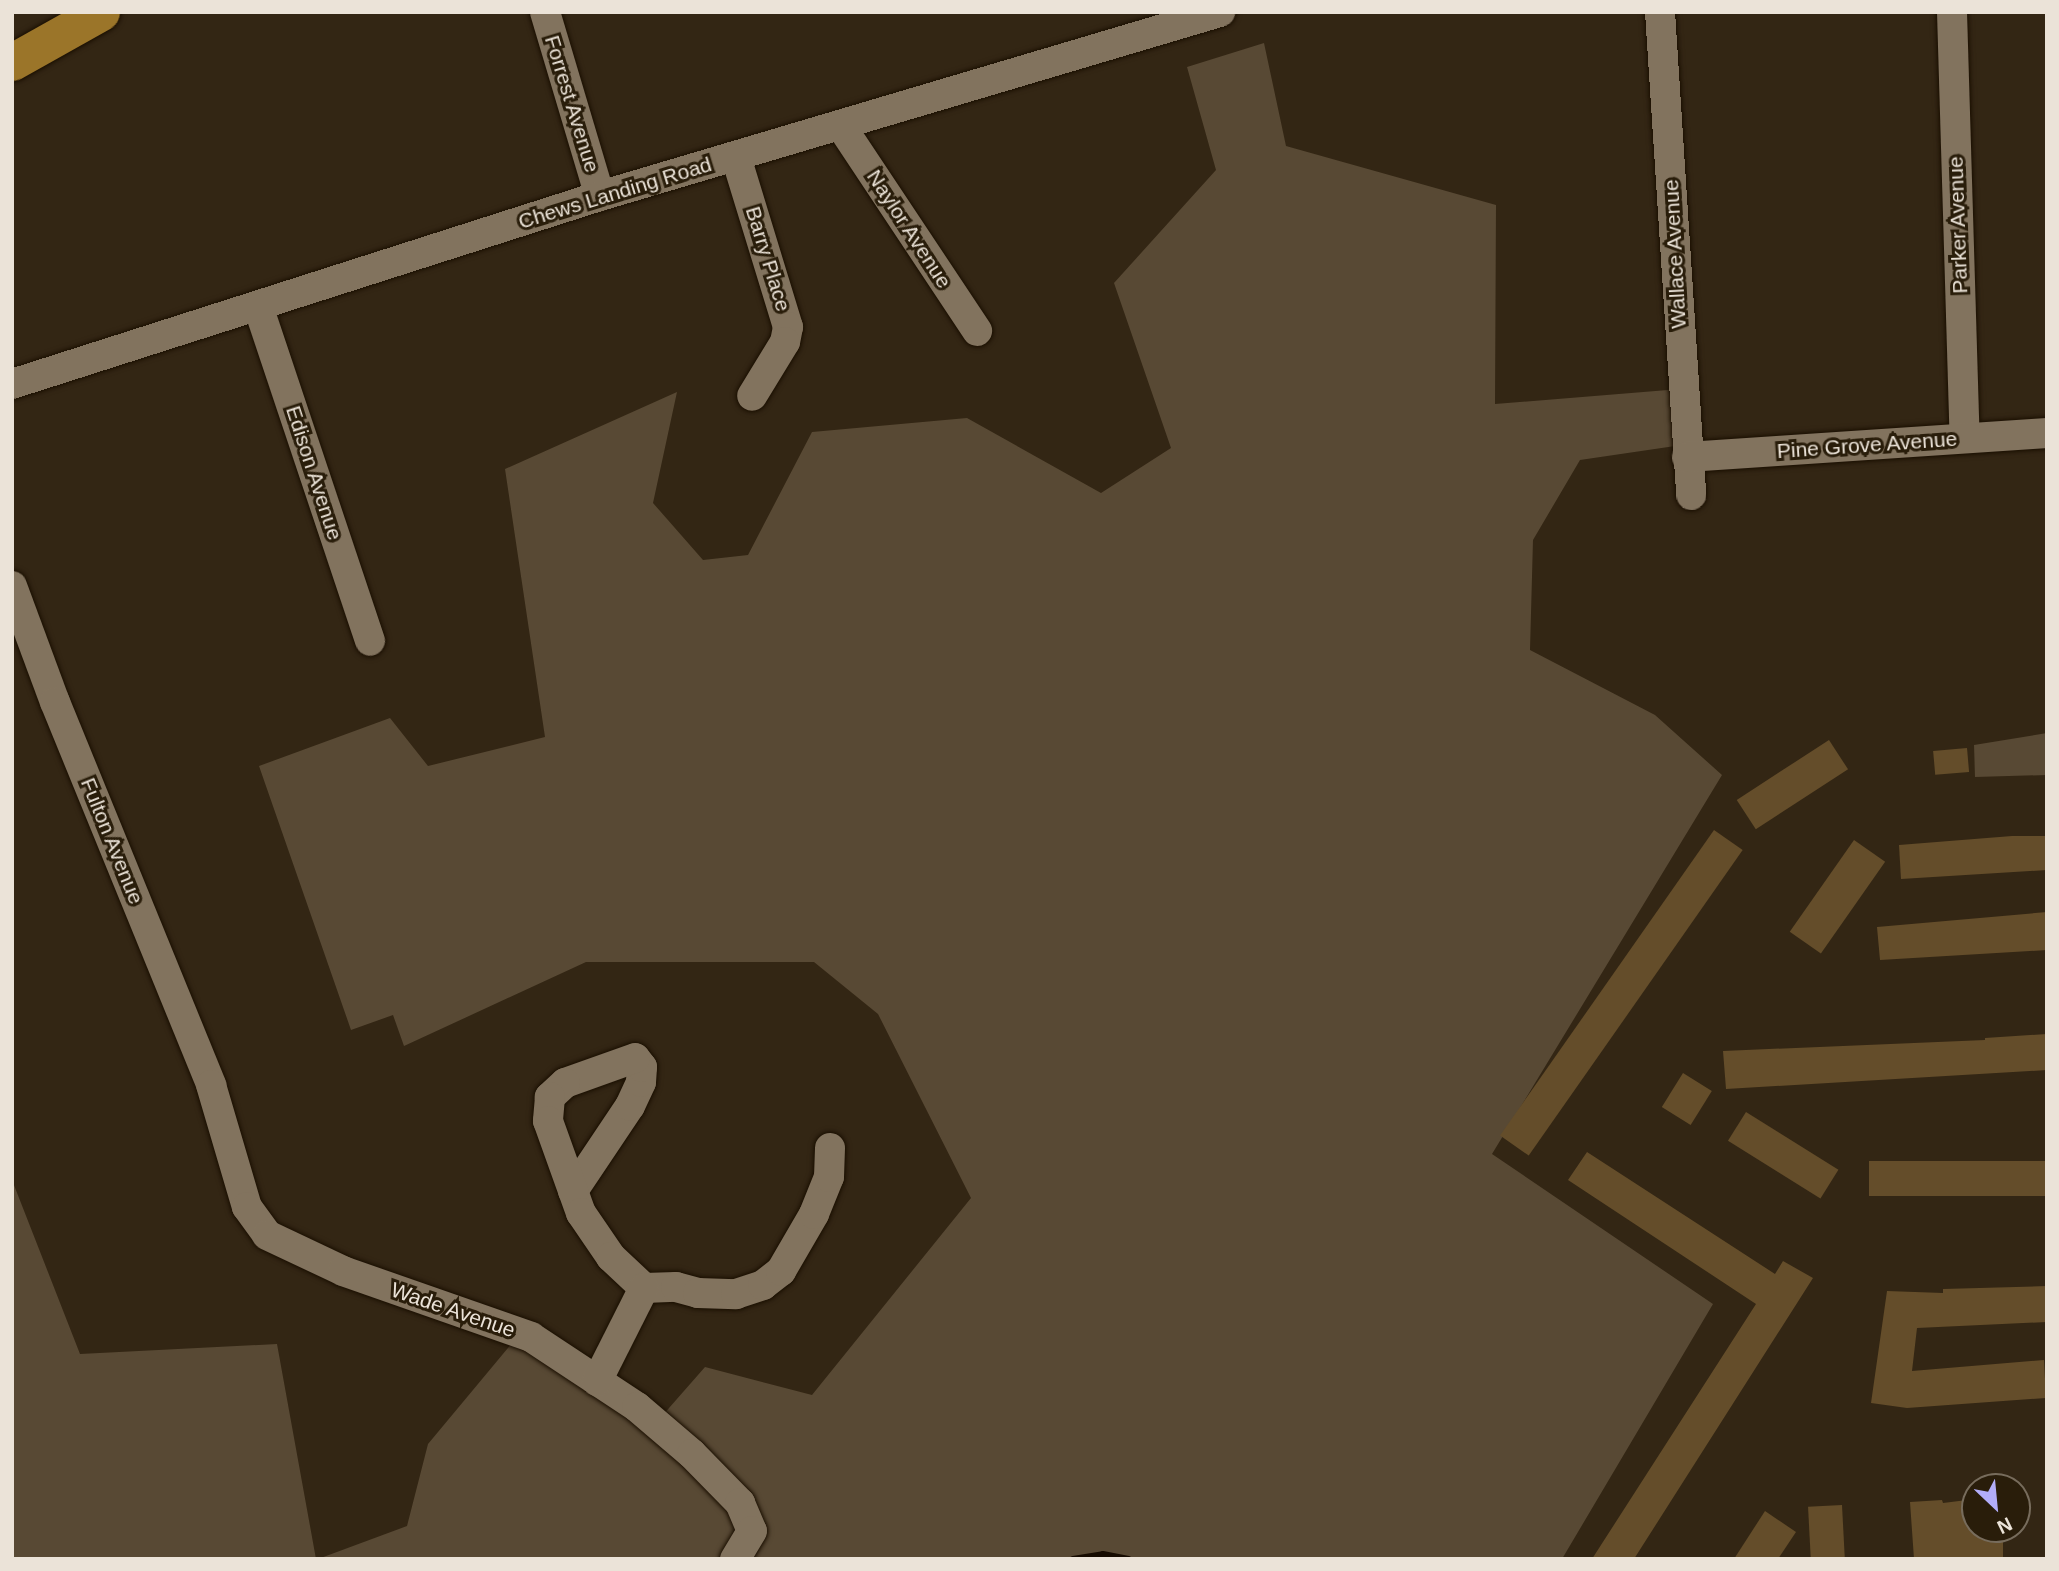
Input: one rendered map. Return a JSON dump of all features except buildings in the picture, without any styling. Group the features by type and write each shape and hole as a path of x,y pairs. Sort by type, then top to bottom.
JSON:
{"main road":[{"path":"12,62 101,12"}],"street":[{"name":"Forrest Avenue","path":"545,12 600,196"},
{"name":"Chews Landing Road","path":"12,384 600,196 1220,12"},
{"name":"Wallace Avenue","path":"1660,12 1691,495"},
{"name":"Parker Avenue","path":"1952,12 1965,438"},
{"name":"Naylor Avenue","path":"841,126 976,331"},
{"name":"Barry Place","path":"736,156 788,327 785,342 752,396"},
{"name":"Edison Avenue","path":"258,306 370,641"},
{"name":"Pine Grove Avenue","path":"1687,457 2047,433"},
{"name":"Fulton Avenue","path":"12,586 55,702 214,1096"},
{"name":"Wade Avenue","path":"214,1096 247,1207 267,1235 343,1271 531,1337 636,1407 692,1454 740,1503 752,1531 736,1559"},
{"path":"573,1191 581,1213 611,1257 644,1288 676,1287 698,1293 736,1294 763,1285 781,1271 814,1214 829,1177 830,1148"},
{"path":"597,1381 644,1288"}],"shaded area":[{"path":"1264,43 1286,146 1496,205 1495,404 1680,389 1682,445 1580,460 1533,540 1530,650 1655,715 1722,775 1492,1154 1713,1304 1562,1559 318,1559 407,1526 428,1444 517,1337 662,1416 705,1367 812,1395 971,1198 878,1014 814,962 586,962 404,1046 393,1015 351,1030 259,766 390,718 428,766 545,737 505,469 677,392 653,503 703,560 748,555 812,432 967,418 1101,493 1171,448 1114,283 1216,170 1187,67"},
{"path":"2047,733 2047,775 1975,777 1974,745"},
{"path":"12,1180 80,1354 277,1344 316,1559 12,1559"}],"waterway":[{"path":"1073,1559 1103,1554 1129,1559"}]}
